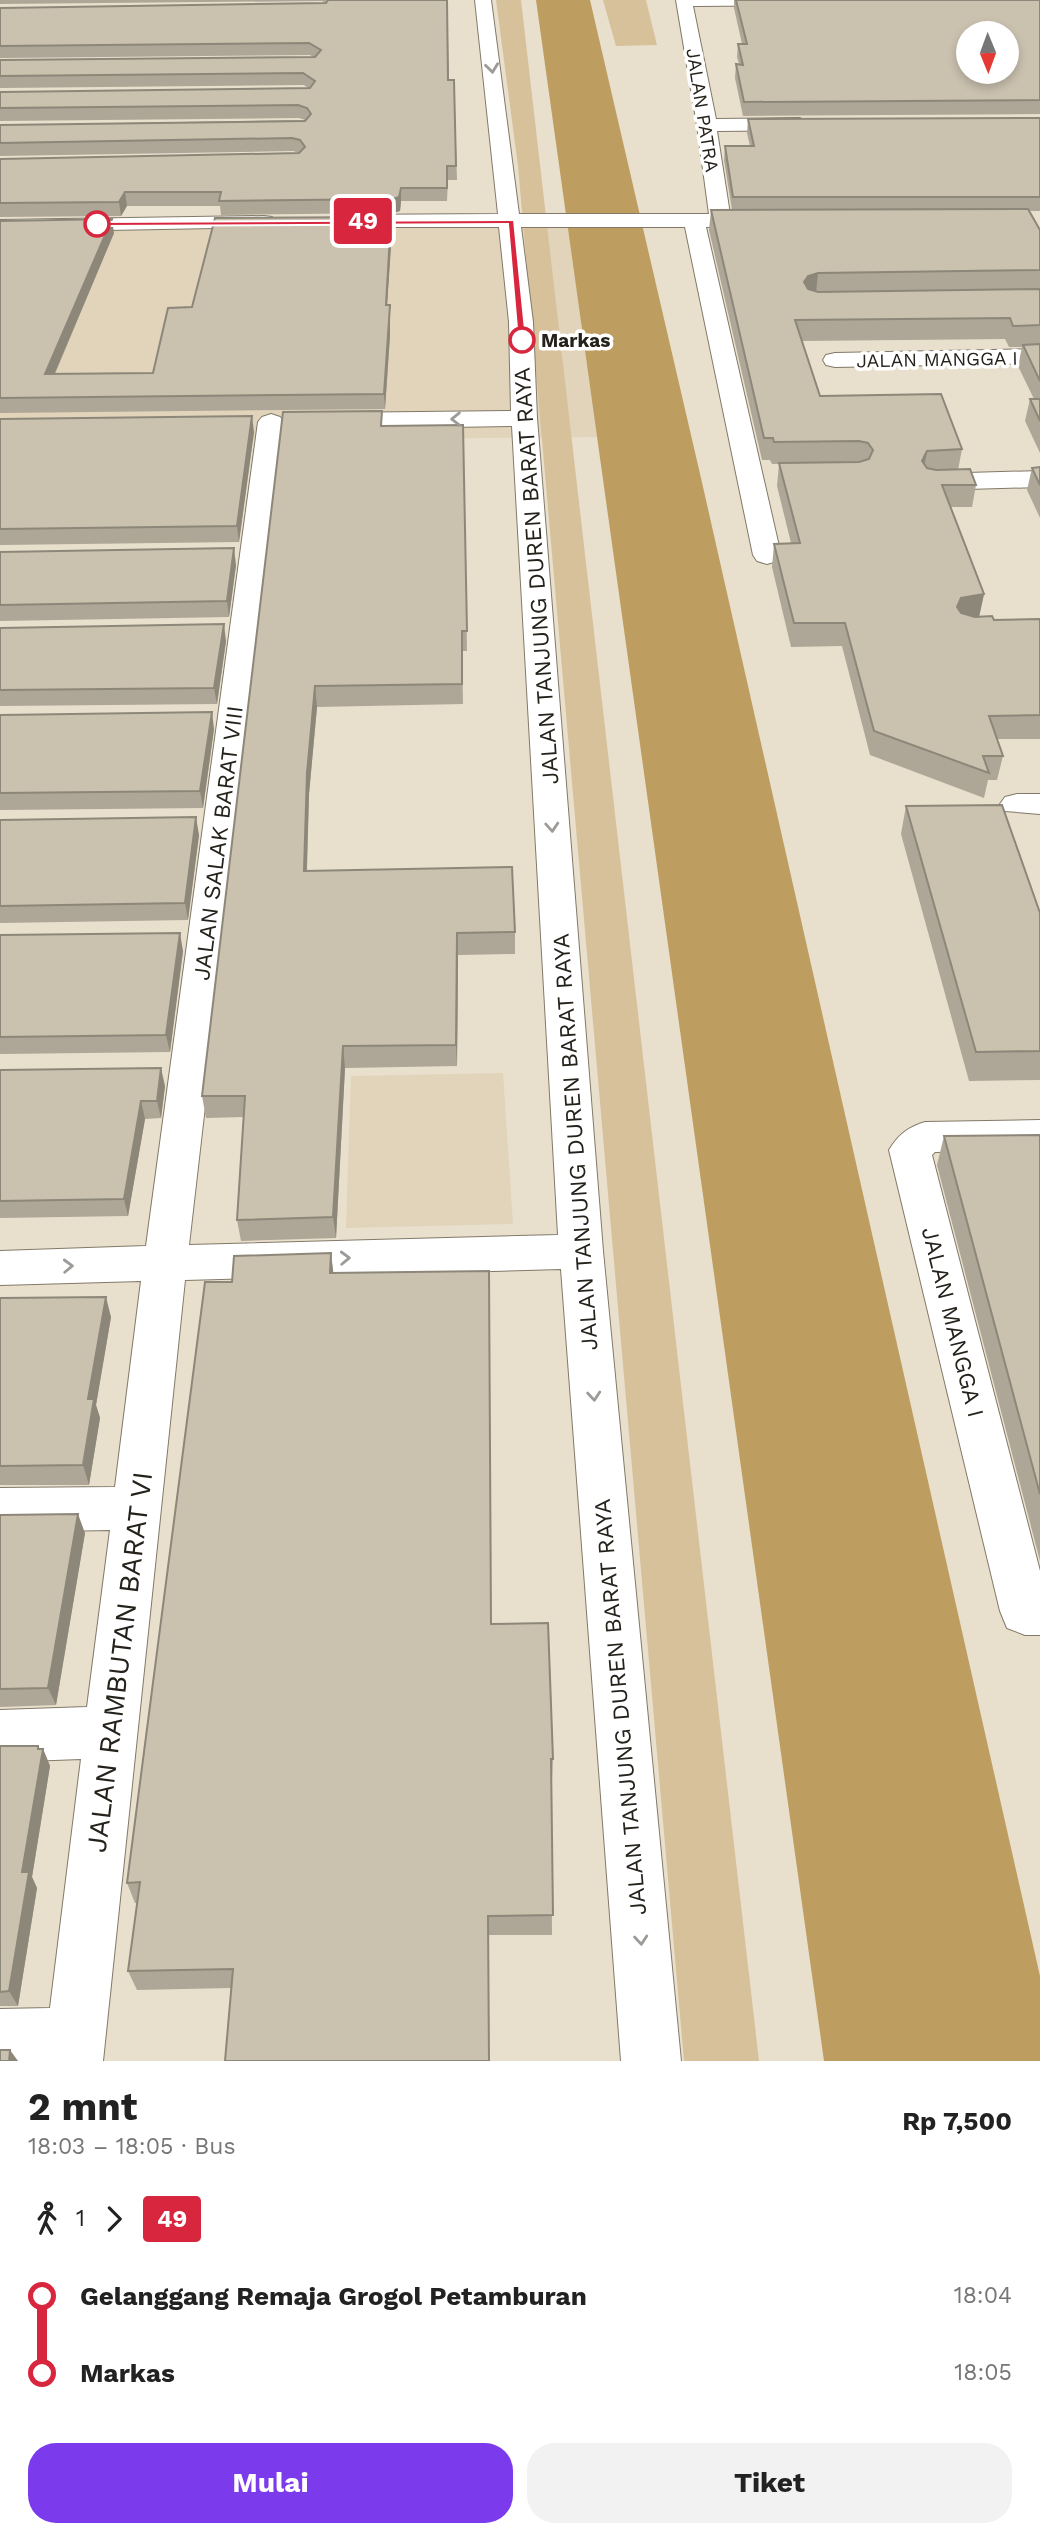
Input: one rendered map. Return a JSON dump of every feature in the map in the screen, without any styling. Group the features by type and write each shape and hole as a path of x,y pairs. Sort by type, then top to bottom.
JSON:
{"street":[{"name":"JALAN TANJUNG DUREN BARAT RAYA","path":"483,0 517,222 524,418 581,1251 651,2061"},
{"path":"685,1 816,0"},
{"name":"JALAN PATRA","path":"685,1 707,125 720,220"},
{"path":"707,125 824,124"},
{"path":"694,220 763,475 767,555"},
{"path":"324,221 776,220"},
{"path":"0,226 284,221"},
{"name":"JALAN MANGGA I","path":"835,360 1040,356"},
{"path":"244,422 524,418"},
{"name":"JALAN SALAK BARAT VIII","path":"165,1263 169,1069 193,935 241,554 271,422"},
{"path":"933,482 1040,479"},
{"name":"JALAN MANGGA I","path":"1040,1135 925,1137 910,1150 1025,1611 1040,1611"},
{"path":"0,1268 581,1251"},
{"name":"JALAN RAMBUTAN BARAT VI","path":"75,2049 165,1263"},
{"path":"0,1510 137,1508"},
{"path":"0,1736 111,1732"},
{"path":"0,2039 75,2049"}],"shaded area":[{"path":"496,0 521,0 759,2061 684,2061 518,166"},
{"path":"536,0 590,0 1040,1976 1040,2061 824,2061"},
{"path":"603,0 646,0 657,45 616,46"},
{"path":"567,223 597,437 0,443 0,231"},
{"path":"503,1073 513,1224 346,1228 351,1076"}],"building":[{"path":"328,0 447,0 448,80 454,80 456,166 447,166 447,188 401,188 399,197 393,199 219,201 221,192 125,192 119,202 0,203 0,159 299,153 305,147 300,140 292,138 0,143 0,125 305,121 311,114 307,108 298,105 0,108 0,92 310,88 315,81 303,73 0,76 0,60 315,57 321,50 309,43 0,46 0,8 326,3"},
{"path":"736,0 1040,0 1040,100 744,102 736,64 743,65 738,44 747,44"},
{"path":"1040,118 1040,197 733,197 725,146 754,146 748,119"},
{"path":"1028,209 1040,230 1040,270 818,273 808,276 804,282 808,289 818,292 1040,289 1040,325 1013,326 1010,318 795,320 820,396 941,394 962,449 927,451 922,461 927,468 936,470 970,469 976,485 942,485 984,594 961,598 957,607 961,613 975,617 992,616 994,620 1040,619 1040,715 989,716 1003,756 983,756 989,773 874,731 845,623 794,623 774,544 800,543 779,463 859,462 869,459 873,450 868,443 859,441 774,442 773,438 764,438 711,210"},
{"path":"391,217 386,305 390,305 384,394 0,398 0,221 112,219 45,374 153,373 168,308 192,307 215,218"},
{"path":"1040,344 1040,381 1023,345"},
{"path":"1030,399 1040,399 1040,421"},
{"path":"382,411 381,426 463,425 467,631 462,631 462,684 315,686 307,773 304,871 512,867 515,932 457,933 456,1045 343,1046 333,1217 237,1220 245,1096 202,1096 283,412"},
{"path":"252,416 237,526 0,529 0,419"},
{"path":"1040,467 1040,485 1032,468"},
{"path":"234,548 227,601 0,605 0,552"},
{"path":"224,624 214,688 0,690 0,628"},
{"path":"212,712 200,791 0,793 0,715"},
{"path":"1002,805 1040,913 1040,1051 976,1052 906,806"},
{"path":"196,817 185,903 0,906 0,820"},
{"path":"180,933 166,1035 0,1037 0,935"},
{"path":"161,1068 157,1101 141,1101 124,1199 0,1201 0,1070"},
{"path":"1040,1135 1040,1494 944,1136"},
{"path":"331,1253 330,1273 489,1271 491,1624 548,1623 553,1759 553,1915 488,1916 489,2061 225,2061 233,1969 128,1971 140,1882 127,1883 205,1282 232,1282 234,1256"},
{"path":"106,1297 88,1399 94,1399 83,1465 0,1466 0,1298"},
{"path":"78,1514 48,1688 0,1689 0,1515"},
{"path":"0,1746 38,1746 38,1749 43,1749 22,1872 29,1872 9,1991 0,1992"},
{"path":"0,2050 10,2050 9,2061 0,2061"}],"bus line":[{"name":"49","path":"97,224 511,222 522,340"}],"place":[{"name":"Markas","path":"522,340"}]}
